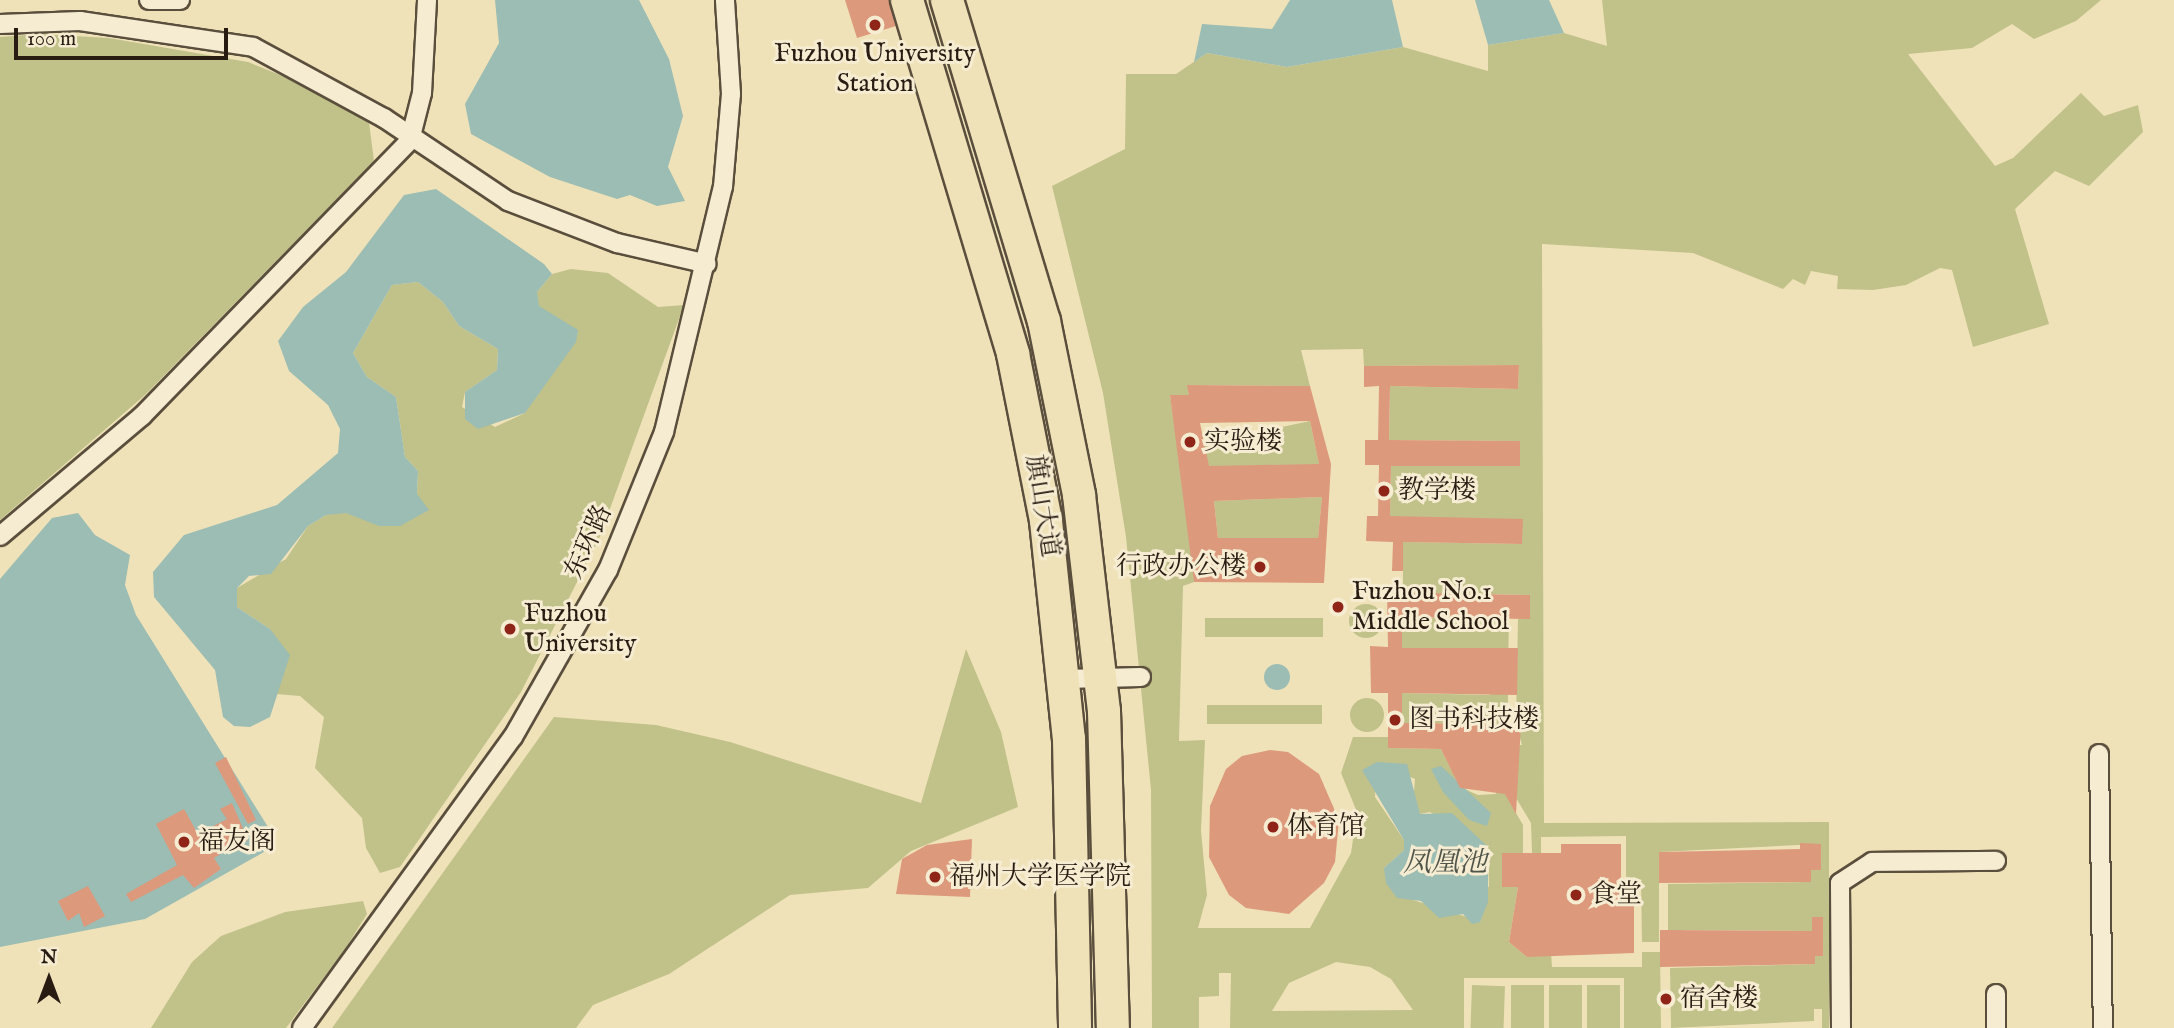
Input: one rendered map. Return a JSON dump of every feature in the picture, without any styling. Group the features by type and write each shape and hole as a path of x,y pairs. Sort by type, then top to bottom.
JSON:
{"highway":[{"name":"旗山大道","path":"907,0 1013,354 1046,521 1065,679 1075,1028"},
{"name":"旗山大道","path":"947,0 1053,355 1079,495 1101,678 1113,1028"}],"street":[{"path":"149,0 180,0"},
{"path":"0,536 142,416 410,140 422,93 427,0"},
{"name":"东环路","path":"302,1028 513,737 565,655 664,432 707,264 723,187 731,94 725,0"},
{"path":"0,24 80,21 253,47 384,118 410,140 508,201 617,243 707,264"},
{"path":"1065,679 1141,677"},
{"path":"2099,754 2103,1028"},
{"path":"1841,1028 1840,883 1872,862 1996,861"},
{"path":"1996,994 1996,1028"}],"green space":[{"path":"1602,0 2101,0 2076,21 2034,39 2012,24 1972,48 1908,54 1995,166 2013,158 2081,93 2104,116 2138,105 2143,132 2089,186 2055,171 2015,209 2049,324 1973,347 1952,270 1940,268 1906,285 1873,290 1837,289 1838,276 1811,271 1805,285 1793,279 1783,289 1693,253 1542,244 1544,823 1829,822 1829,1028 1822,1028 1822,1009 1814,1009 1814,1021 1671,1028 1670,968 1815,964 1815,956 1823,955 1823,918 1812,931 1683,930 1668,936 1668,884 1811,882 1811,870 1821,869 1820,844 1659,852 1659,942 1642,942 1641,882 1626,881 1626,836 1541,837 1541,853 1532,853 1531,823 1516,798 1516,745 1522,745 1516,724 1518,619 1530,619 1530,595 1403,592 1403,542 1522,544 1390,516 1391,466 1520,466 1520,441 1389,440 1390,386 1518,389 1519,365 1364,366 1363,349 1301,350 1310,386 1188,385 1189,395 1170,395 1193,552 1194,582 1183,586 1179,741 1205,740 1201,831 1207,895 1198,928 1310,928 1351,853 1357,812 1341,773 1353,737 1388,737 1389,748 1441,749 1460,787 1478,795 1496,794 1496,745 1508,745 1509,801 1523,825 1523,853 1502,854 1502,886 1518,887 1509,942 1527,957 1551,953 1552,967 1642,967 1642,952 1660,952 1661,1028 1624,1028 1624,978 1464,978 1464,1028 1230,1028 1231,973 1219,973 1219,996 1199,997 1199,1028 1152,1028 1151,790 1126,537 1103,393 1052,186 1125,149 1126,74 1176,74 1207,53 1287,67 1403,47 1488,71 1488,45 1564,33 1607,46","holes":["1377,762 1415,779 1413,805 1420,814 1430,812 1488,847 1489,886 1467,917 1413,900 1384,868 1404,850 1404,840 1375,797","1336,962 1370,967 1391,979 1413,1010 1272,1011 1289,983"]},
{"path":"39,34 109,38 248,62 315,89 369,122 374,161 145,395 0,520 0,37"},
{"path":"571,269 608,273 658,307 684,305 599,539 521,692 400,867 380,873 366,848 362,818 315,768 324,717 300,696 276,694 277,644 270,629 237,607 237,588 286,559 308,526 326,515 417,494 418,471 405,457 396,397 367,377 353,353 392,285 418,282 443,302 459,326 498,349 497,370 465,392 462,407 495,427 525,413 537,292 552,274"},
{"path":"1310,421 1319,464 1212,487 1202,444"},
{"path":"1322,497 1318,538 1218,538 1214,501"},
{"path":"1366,604 1378,609 1383,621 1378,633 1366,638 1354,633 1349,621 1354,609"},
{"path":"1402,617 1509,619 1508,666 1490,648 1402,648"},
{"path":"1205,618 1323,618 1323,637 1205,637"},
{"path":"966,649 1001,732 1018,807 911,851 868,888 790,895 669,974 593,1005 576,1028 332,1028 554,717 656,725 730,742 921,803"},
{"path":"1508,676 1508,724 1402,723 1402,693 1489,695"},
{"path":"1367,698 1379,703 1384,715 1379,727 1367,732 1355,727 1350,715 1355,703"},
{"path":"1207,705 1322,705 1322,724 1207,724"},
{"path":"363,901 367,914 345,949 286,1028 151,1028 192,962 221,936 285,912"},
{"path":"1472,985 1505,986 1504,1028 1470,1028"},
{"path":"1511,985 1544,985 1544,1028 1511,1028"},
{"path":"1549,985 1582,985 1582,1028 1549,1028"},
{"path":"1587,985 1620,985 1620,1028 1587,1028"}],"water":[{"path":"495,0 639,0 669,59 683,116 668,167 685,201 657,206 630,195 617,199 550,177 471,134 465,104 499,43"},
{"path":"1290,0 1392,0 1403,47 1287,67 1207,53 1194,62 1202,24 1272,29"},
{"path":"1475,0 1549,0 1564,33 1488,45"},
{"path":"436,189 544,264 552,274 537,292 539,306 578,330 576,342 525,413 478,429 465,419 465,392 497,370 498,349 459,326 443,302 418,282 392,285 353,353 367,377 396,397 405,457 418,471 417,494 429,510 400,526 379,526 346,513 326,515 308,526 271,574 249,576 237,588 237,607 270,629 290,655 270,717 250,727 234,726 223,717 215,670 154,597 153,572 184,535 277,505 338,453 340,429 328,405 289,371 278,341 303,307 346,272 404,195"},
{"path":"78,513 95,535 130,555 125,585 136,615 273,835 264,852 145,919 0,947 0,579 52,518"},
{"path":"1277,664 1286,668 1290,677 1286,686 1277,690 1268,686 1264,677 1268,668"},
{"name":"凤凰池","path":"1377,762 1407,764 1420,814 1452,813 1488,847 1488,902 1480,922 1472,924 1463,914 1439,918 1421,901 1397,898 1386,883 1384,868 1404,850 1404,840 1362,770"},
{"path":"1441,766 1491,813 1487,826 1469,820 1443,792 1431,769"}],"building":[{"name":"Fuzhou University Station","path":"845,0 889,0 896,26 857,38"},
{"path":"1519,365 1518,389 1390,386 1389,440 1520,441 1520,466 1391,466 1390,516 1523,519 1522,544 1403,542 1403,571 1392,571 1393,542 1366,541 1367,516 1378,516 1379,465 1365,465 1365,440 1378,440 1379,386 1364,387 1364,366"},
{"path":"1187,385 1310,386 1331,464 1324,583 1194,582 1170,395 1189,395","holes":["1310,421 1319,464 1209,466 1200,423","1322,497 1318,538 1218,538 1214,501"]},
{"name":"图书科技楼","path":"1387,592 1530,595 1530,619 1402,617 1402,648 1518,648 1517,695 1402,693 1402,723 1521,724 1516,814 1505,794 1460,788 1441,749 1388,748 1388,693 1371,693 1370,646 1388,647"},
{"name":"体育馆","path":"1270,750 1288,752 1319,774 1339,820 1335,862 1324,883 1289,914 1246,908 1229,895 1209,857 1210,806 1226,769 1242,756"},
{"path":"226,757 256,820 248,824 215,763"},
{"name":"福友阁","path":"232,803 248,840 243,843 229,832 235,845 214,858 221,869 194,888 183,875 131,902 126,894 177,865 156,824 184,809 198,834 227,819 220,809"},
{"name":"福州大学医学院","path":"972,839 970,897 896,894 902,859 927,845"},
{"name":"宿舍楼","path":"1800,843 1821,844 1821,870 1811,870 1811,882 1659,883 1659,852 1800,849"},
{"name":"食堂","path":"1561,844 1621,844 1621,881 1634,881 1634,953 1527,957 1509,942 1518,887 1502,887 1502,853 1561,853"},
{"path":"88,886 105,916 84,927 79,913 68,921 58,901"},
{"name":"宿舍楼","path":"1812,917 1823,917 1823,956 1815,956 1815,964 1660,967 1660,930 1812,931"}],"place":[{"name":"Fuzhou University Station","path":"875,25"},
{"name":"实验楼","path":"1190,442"},
{"name":"教学楼","path":"1384,491"},
{"name":"行政办公楼","path":"1260,567"},
{"name":"Fuzhou No.1 Middle School","path":"1338,607"},
{"name":"Fuzhou University","path":"510,629"},
{"name":"图书科技楼","path":"1395,720"},
{"name":"体育馆","path":"1273,827"},
{"name":"福友阁","path":"184,842"},
{"name":"福州大学医学院","path":"935,877"},
{"name":"食堂","path":"1576,895"},
{"name":"宿舍楼","path":"1666,999"}]}
